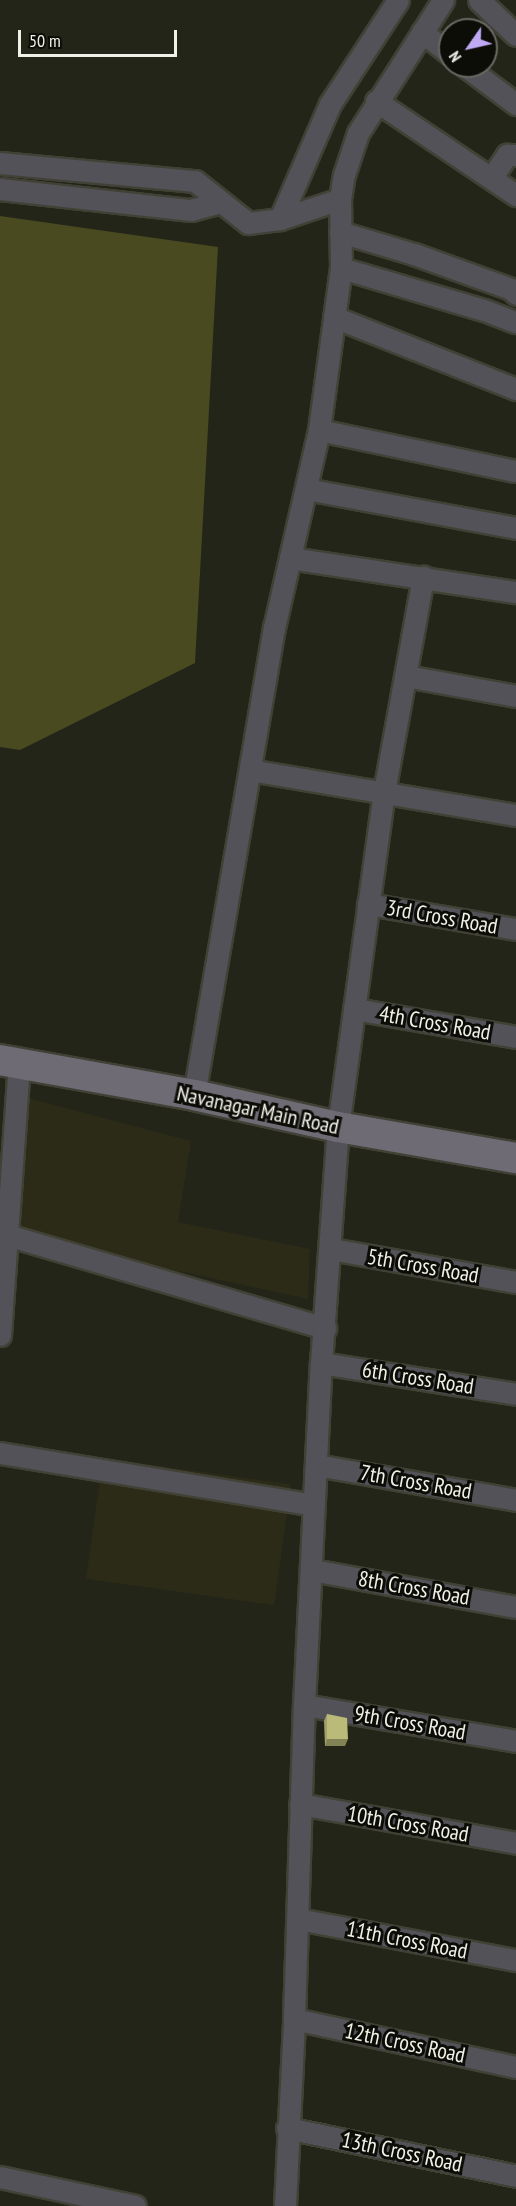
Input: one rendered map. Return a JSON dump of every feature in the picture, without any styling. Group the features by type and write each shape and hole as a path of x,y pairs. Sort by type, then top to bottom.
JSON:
{"main road":[{"name":"Navanagar Main Road","path":"10,1062 194,1095 338,1127 516,1158"}],"street":[{"path":"280,219 330,104 398,0"},
{"path":"194,1095 274,628 319,430 341,268 340,199 344,175 358,133 376,101 443,0"},
{"path":"479,0 516,35"},
{"path":"422,32 438,45"},
{"path":"481,78 516,104"},
{"path":"376,101 516,195"},
{"path":"492,177 507,155 516,155"},
{"path":"0,163 195,181 248,223 280,219 340,199"},
{"path":"0,189 191,210 221,202"},
{"path":"340,232 414,254 511,289 516,294"},
{"path":"341,268 484,310 516,322"},
{"path":"334,317 516,389"},
{"path":"319,430 516,471"},
{"path":"306,489 516,528"},
{"path":"290,558 516,592"},
{"path":"285,2206 298,1919 304,1705 321,1363 338,1127 384,792 423,577"},
{"path":"406,676 516,696"},
{"path":"250,770 516,815"},
{"name":"3rd Cross Road","path":"368,904 516,929"},
{"name":"4th Cross Road","path":"354,1009 516,1037"},
{"path":"0,1335 10,1062"},
{"path":"4,1234 325,1328"},
{"name":"5th Cross Road","path":"331,1249 516,1282"},
{"name":"6th Cross Road","path":"321,1363 516,1394"},
{"path":"0,1453 314,1505"},
{"name":"7th Cross Road","path":"316,1465 516,1500"},
{"name":"8th Cross Road","path":"312,1570 516,1607"},
{"name":"9th Cross Road","path":"304,1705 516,1741"},
{"name":"10th Cross Road","path":"300,1804 516,1843"},
{"name":"11th Cross Road","path":"298,1919 516,1960"},
{"name":"12th Cross Road","path":"294,2019 516,2067"},
{"name":"13th Cross Road","path":"287,2128 516,2176"},
{"path":"0,2177 135,2206"}],"shaded area":[{"path":"0,216 218,247 195,663 20,750 0,747"},
{"path":"24,1097 191,1141 178,1222 310,1249 308,1299 7,1234"},
{"path":"103,1458 291,1484 274,1605 86,1579"}],"building":[{"path":"327,1714 347,1718 348,1739 327,1739"}]}
